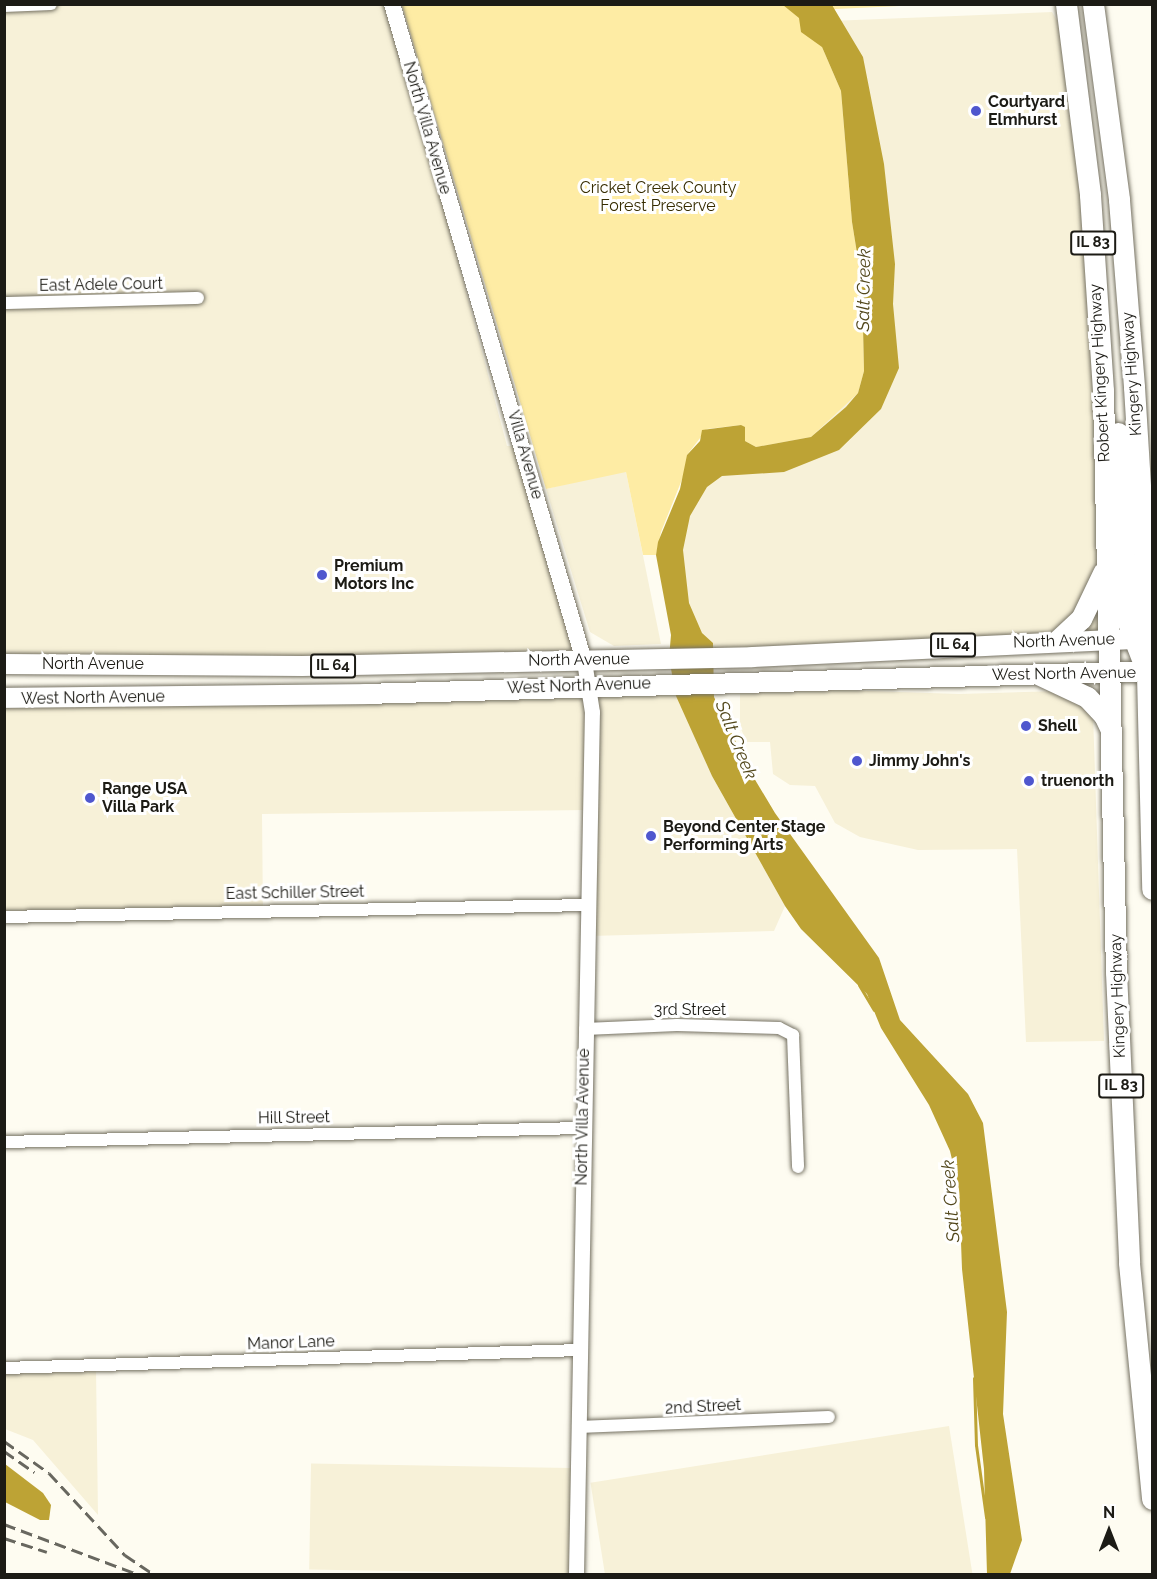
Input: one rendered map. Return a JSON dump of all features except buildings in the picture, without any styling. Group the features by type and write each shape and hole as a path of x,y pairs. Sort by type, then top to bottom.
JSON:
{"highway":[{"path":"1055,4 1069,31"},
{"name":"Robert Kingery Highway","path":"1066,4 1090,195 1098,315 1107,564"},
{"name":"Kingery Highway","path":"1094,4 1119,200 1135,399 1144,639 1150,671 1152,889"},
{"path":"1098,315 1113,352 1127,620 1144,639"},
{"path":"1058,641 1088,608 1107,564"},
{"name":"Kingery Highway","path":"1107,564 1108,672 1113,733 1116,972 1129,1263 1152,1499"},
{"path":"1038,674 1087,697 1104,715 1113,733"}],"main road":[{"name":"North Villa Avenue","path":"392,4 462,251"},
{"name":"Villa Avenue","path":"462,251 585,661"},
{"name":"North Avenue","path":"4,664 302,666 585,661 752,657 1058,641 1144,639"},
{"name":"West North Avenue","path":"4,698 365,694 752,680 1150,671"}],"street":[{"path":"4,6 51,4"},
{"name":"East Adele Court","path":"4,303 198,298"},
{"name":"North Villa Avenue","path":"576,1575 586,905 592,711 585,661"},
{"name":"East Schiller Street","path":"4,917 586,905"},
{"name":"3rd Street","path":"585,1029 745,1027 779,1028 793,1035 798,1167"},
{"name":"Hill Street","path":"4,1142 583,1128"},
{"name":"Manor Lane","path":"4,1368 579,1350"},
{"name":"2nd Street","path":"578,1427 829,1417"}],"shaded area":[{"path":"5,5 390,5 507,446 515,446 579,657 5,661"},
{"path":"1052,12 1063,31 1092,306 1103,635 705,651 693,630 678,570 682,524 709,475 886,378 830,21"},
{"path":"617,472 626,472 661,644 614,646 590,632 546,489"},
{"path":"674,688 712,776 785,906 774,931 590,936 597,690"},
{"path":"583,689 588,709 586,810 262,814 263,915 5,919 4,701"},
{"path":"809,689 959,694 1059,691 1068,694 1093,714 1104,1041 1026,1042 1017,849 918,850 860,837 835,823 815,786 790,785 773,774 770,742 747,742 740,727 740,691"},
{"path":"96,1369 98,1515 33,1440 5,1429 4,1370"},
{"path":"949,1426 972,1574 605,1574 590,1483"},
{"path":"311,1463 572,1468 570,1574 309,1569"}],"green space":[{"name":"Cricket Creek County Forest Preserve","path":"402,5 921,5 835,9 822,47 841,91 852,222 862,284 864,371 858,393 811,437 756,447 745,441 741,425 707,429 687,455 687,467 661,532 656,555 643,555 626,472 546,489"}],"water":[{"path":"783,5 832,5 863,57 884,164 895,264 893,304 899,368 881,409 839,450 784,472 722,476 707,487 690,516 683,550 689,603 702,633 713,643 714,697 751,773 775,813 879,958 900,1020 968,1094 983,1123 1007,1312 1003,1414 1022,1540 1010,1574 987,1574 984,1469 962,1269 959,1189 950,1151 929,1105 881,1028 867,994 801,929 785,906 712,776 676,696 669,658 671,635 656,555 658,542 680,489 687,455 700,441 702,430 741,425 745,427 745,441 756,447 811,437 846,407 858,393 864,371 862,284 852,222 841,91 822,47 801,32 799,18"},
{"path":"5,1464 43,1493 51,1505 49,1520 40,1520 5,1502"}],"waterway":[{"name":"Salt Creek","path":"859,985 874,1010"},
{"name":"Salt Creek","path":"974,1378 976,1445 986,1517"}],"railway":[{"path":"4,1441 49,1473 125,1555 153,1574"},
{"path":"4,1451 34,1472"},
{"path":"4,1524 137,1574"},
{"path":"4,1538 47,1552"}],"place":[{"name":"Courtyard Elmhurst","path":"976,111"},
{"name":"Premium Motors Inc","path":"322,575"},
{"name":"Shell","path":"1026,726"},
{"name":"Jimmy John's","path":"857,761"},
{"name":"truenorth","path":"1029,781"},
{"name":"Range USA Villa Park","path":"90,798"},
{"name":"Beyond Center Stage Performing Arts","path":"651,836"}]}
